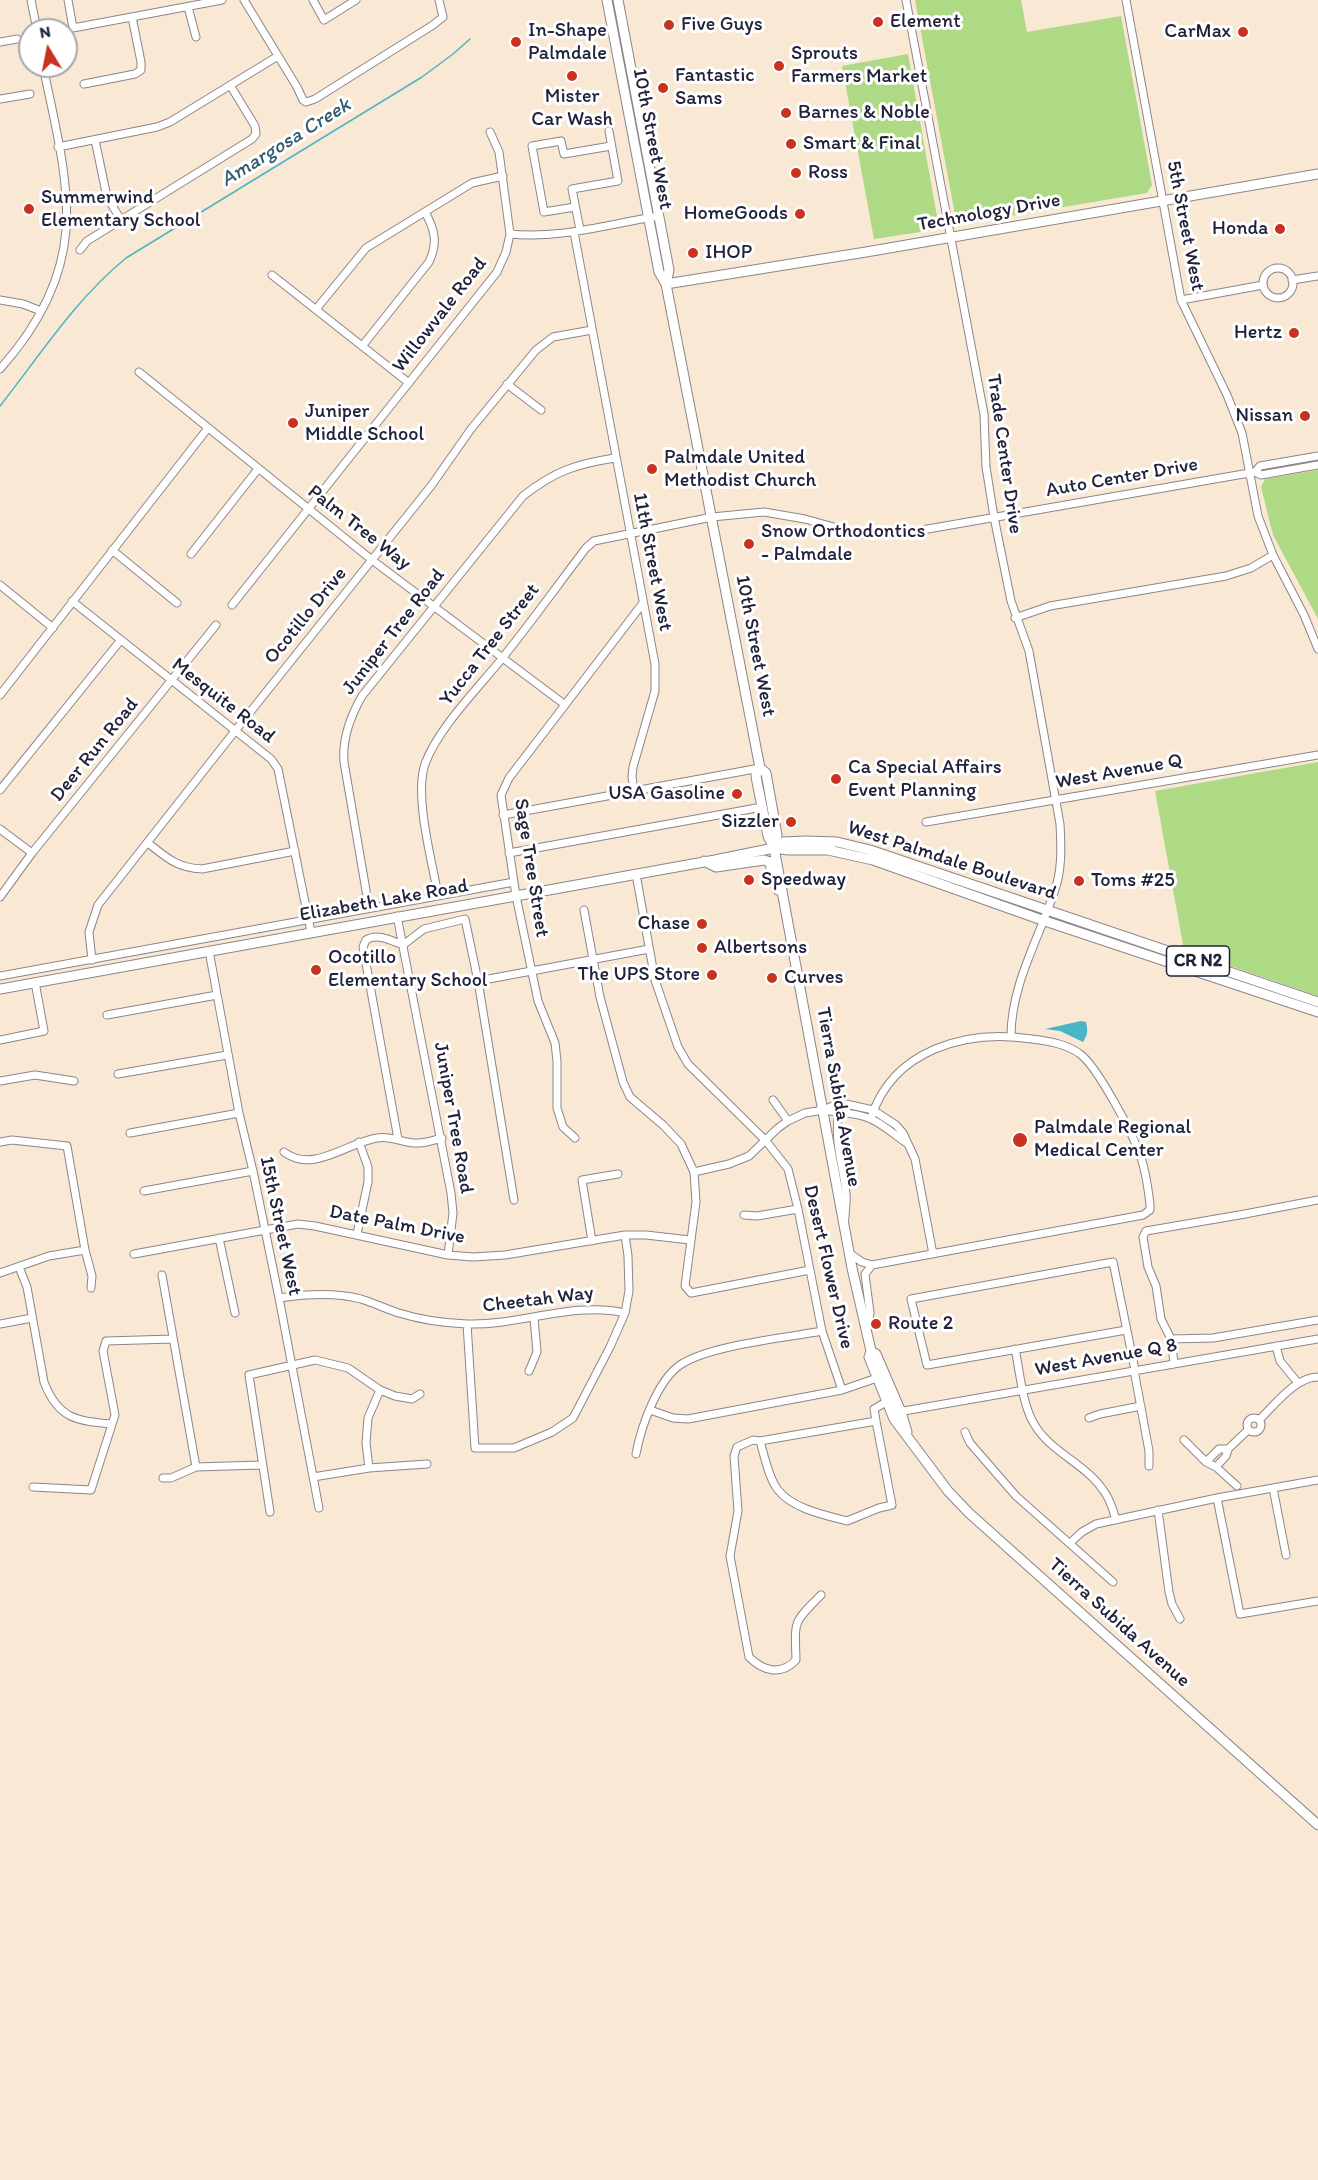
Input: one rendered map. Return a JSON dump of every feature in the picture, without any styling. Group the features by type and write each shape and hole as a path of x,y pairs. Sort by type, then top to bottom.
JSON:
{"main road":[{"name":"10th Street West","path":"607,0 654,217"},
{"name":"10th Street West","path":"618,0 654,217 659,272 666,284 760,768 766,773 777,835 774,848"},
{"name":"Technology Drive","path":"666,284 950,238 1318,174"},
{"name":"10th Street West","path":"760,768 756,775 768,836 774,848"},
{"name":"West Palmdale Boulevard","path":"774,848 869,854 1048,909 1270,990 1318,1012"},
{"name":"Elizabeth Lake Road","path":"0,989 774,848"},
{"name":"Tierra Subida Avenue","path":"774,848 851,1264 865,1333 871,1351 869,1357 890,1413 948,1491 969,1513 1318,1825"},
{"name":"West Palmdale Boulevard","path":"869,854 1042,920 1270,990 1318,1002"},
{"path":"704,861 716,867 764,860 770,862 773,880 784,901"},
{"name":"Tierra Subida Avenue","path":"871,1351 876,1354 901,1412 908,1437"}],"street":[{"path":"31,0 35,18"},
{"path":"68,0 73,28 222,0"},
{"path":"244,0 306,102 315,99 433,25 442,17 439,0"},
{"path":"313,0 324,20 356,0"},
{"name":"Trade Center Drive","path":"906,0 984,414 986,467 994,518 1016,618 1029,651 1060,832 1057,881 1018,990 1011,1022 1011,1036"},
{"name":"5th Street West","path":"1126,0 1181,300 1227,394 1242,433 1252,473 1258,516 1273,555 1304,615 1318,649"},
{"path":"188,7 196,37"},
{"path":"84,84 135,74 141,70 132,17"},
{"path":"0,42 17,39"},
{"path":"58,147 157,127 170,122 278,56"},
{"path":"0,369 25,339 41,311 49,295 63,250 66,230 65,183 45,78"},
{"path":"80,250 87,241 246,143 256,134 255,126 230,85"},
{"path":"0,99 30,94"},
{"path":"575,207 544,212 532,146 561,141 564,154 611,146 609,131"},
{"name":"Willowvale Road","path":"232,605 497,272 506,252 510,234 499,152 490,132"},
{"path":"95,140 107,197 121,220"},
{"name":"11th Street West","path":"611,146 618,181 572,189 592,330 655,664 655,692 633,768 634,791"},
{"path":"317,308 366,248 472,183 503,176"},
{"path":"363,345 429,262 434,250 435,235 425,212"},
{"path":"510,234 536,237 654,217"},
{"path":"1275,268 1286,270 1292,280 1290,291 1280,298 1273,297 1266,292 1263,285 1265,274 1275,268"},
{"path":"272,275 317,308 409,383"},
{"path":"1292,280 1318,276"},
{"path":"1181,300 1263,285"},
{"path":"0,300 23,304 41,311"},
{"name":"Ocotillo Drive","path":"92,960 89,932 99,905 431,486 471,429 536,350 553,337 592,330"},
{"name":"Palm Tree Way","path":"139,372 372,560 564,704"},
{"path":"507,384 541,410"},
{"path":"0,695 208,428"},
{"name":"Auto Center Drive","path":"1252,473 1260,466 1318,456"},
{"name":"Juniper Tree Road","path":"369,908 344,762 345,738 362,696 523,496 540,482 567,468 615,458"},
{"name":"Auto Center Drive","path":"712,517 745,512 764,512 805,519 840,530 879,536 1252,473 1261,475 1318,465"},
{"path":"190,554 258,469"},
{"name":"Yucca Tree Street","path":"438,894 425,829 422,792 425,765 451,721 586,548 594,541 712,517"},
{"path":"112,550 177,603"},
{"path":"1016,618 1050,606 1226,576 1251,568 1273,555"},
{"path":"0,585 53,628"},
{"name":"Mesquite Road","path":"72,601 271,759 279,769 311,932"},
{"name":"Sage Tree Street","path":"575,1138 563,1127 557,1108 555,1043 538,1001 516,896 501,795 509,778 643,603"},
{"name":"Deer Run Road","path":"0,897 216,625"},
{"path":"0,790 120,641"},
{"name":"West Avenue Q","path":"926,822 1318,755"},
{"path":"503,815 760,768"},
{"path":"509,853 762,807"},
{"path":"0,829 32,854"},
{"path":"148,843 172,862 186,868 202,869 295,851"},
{"name":"Desert Flower Drive","path":"636,874 658,990 674,1038 683,1056 766,1141 788,1169 822,1331 842,1390"},
{"path":"0,976 438,894 514,882"},
{"path":"584,910 600,997 622,1082 630,1097 681,1144 694,1172 696,1202 685,1286 691,1293 810,1270"},
{"name":"Juniper Tree Road","path":"397,916 442,1138 453,1213 448,1255"},
{"path":"398,1139 363,947 366,940 372,936 403,945 424,929 441,923 465,919 478,981 514,1200"},
{"path":"478,981 649,949"},
{"name":"15th Street West","path":"209,951 227,1054 279,1298 319,1509"},
{"path":"0,1040 44,1031 35,982"},
{"path":"107,1015 217,996"},
{"path":"851,1264 861,1271 933,1254 1143,1215 1150,1210 1140,1154 1090,1063 1078,1052 1068,1047 1052,1042 1011,1036 980,1038 933,1048 902,1070 892,1081 873,1110 871,1118"},
{"path":"118,1074 227,1054"},
{"path":"0,1081 35,1075 74,1081"},
{"path":"773,1100 788,1121"},
{"path":"694,1172 742,1159 788,1121 805,1113 846,1104 873,1110 896,1125 903,1133 915,1159 933,1254"},
{"path":"823,1110 871,1118 883,1124 908,1144"},
{"path":"130,1133 239,1113"},
{"path":"839,1113 837,1122 847,1196 844,1226"},
{"path":"284,1152 294,1160 321,1159 359,1142 379,1137 417,1143 442,1138"},
{"path":"0,1142 12,1140 67,1146 85,1250 92,1276 91,1288"},
{"path":"357,1234 368,1182 368,1167 359,1142"},
{"path":"144,1191 253,1171"},
{"path":"592,1240 582,1180 618,1174"},
{"path":"1174,1363 1171,1339 1161,1319 1156,1287 1148,1267 1143,1237 1146,1231 1318,1200"},
{"path":"744,1215 757,1216 798,1209"},
{"name":"Date Palm Drive","path":"134,1254 298,1224 357,1234 448,1255 473,1257 505,1255 625,1235 690,1240"},
{"path":"466,1324 475,1448 514,1448 552,1432 573,1418 625,1313 629,1291 625,1235"},
{"path":"219,1238 235,1313"},
{"path":"0,1272 49,1256 85,1250"},
{"path":"849,1253 869,1268"},
{"path":"1126,1330 927,1365 911,1299 1113,1262 1135,1370 1149,1451 1149,1466"},
{"path":"19,1267 27,1287 44,1382 53,1400 70,1417 89,1422 112,1424"},
{"path":"865,1333 870,1313 866,1283 869,1268"},
{"path":"162,1275 196,1467"},
{"name":"Cheetah Way","path":"279,1298 325,1294 343,1296 360,1299 431,1322 466,1324 496,1324 591,1309 608,1309 625,1313"},
{"path":"0,1324 32,1318"},
{"path":"529,1371 537,1352 534,1318"},
{"path":"1171,1339 1213,1338 1318,1320"},
{"path":"636,1454 640,1432 650,1410 666,1380 679,1366 699,1355 822,1331"},
{"path":"33,1487 91,1490 115,1415 103,1351 106,1341 173,1339"},
{"name":"West Avenue Q 8","path":"890,1413 1318,1339"},
{"path":"1276,1346 1280,1361 1298,1383"},
{"path":"1016,1349 1028,1411 1034,1424 1046,1439 1103,1490 1116,1520"},
{"path":"270,1512 249,1375 315,1360 348,1368 395,1396 412,1399 420,1394"},
{"path":"1216,1467 1226,1456 1228,1449 1248,1430 1252,1432 1259,1430 1261,1426 1259,1420 1298,1383 1311,1377 1318,1377"},
{"path":"650,1410 673,1418 688,1419 842,1390 877,1378"},
{"path":"369,1468 366,1443 368,1418 381,1389"},
{"path":"760,1441 777,1489 789,1500 818,1513 847,1521 891,1505 874,1408 886,1402"},
{"path":"1089,1418 1141,1406"},
{"path":"821,1595 798,1618 794,1628 796,1660 789,1667 772,1671 757,1665 749,1657 730,1556 738,1511 734,1456 737,1447 753,1440 760,1441 876,1421"},
{"path":"965,1432 970,1443 1016,1496 1113,1582"},
{"path":"1184,1440 1206,1462 1216,1467 1237,1486"},
{"path":"1206,1462 1219,1449 1228,1449"},
{"path":"313,1477 369,1468 427,1464"},
{"path":"163,1478 171,1478 196,1467 261,1465"},
{"path":"1070,1543 1082,1532 1096,1524 1217,1498 1318,1480"},
{"path":"1273,1488 1286,1555"},
{"path":"1217,1498 1240,1614 1318,1601"},
{"path":"1158,1510 1169,1592 1180,1619"}],"green space":[{"path":"915,0 1021,0 1027,32 1121,16 1152,185 1147,193 962,224 956,220"},
{"path":"908,54 938,222 934,230 874,239 842,66"},
{"path":"1318,470 1318,619 1273,535 1261,487 1265,479"},
{"path":"1318,762 1318,996 1184,950 1155,791"}],"water":[{"path":"1081,1021 1086,1022 1087,1028 1087,1035 1083,1042 1060,1031 1045,1029"}],"waterway":[{"name":"Amargosa Creek","path":"0,406 75,310 126,258 422,77 470,39"}],"place":[{"name":"Element","path":"878,22"},
{"name":"Five Guys","path":"669,25"},
{"name":"CarMax","path":"1243,32"},
{"name":"In-Shape Palmdale","path":"516,42"},
{"name":"Sprouts Farmers Market","path":"779,66"},
{"name":"Mister Car Wash","path":"572,76"},
{"name":"Fantastic Sams","path":"663,88"},
{"name":"Barnes & Noble","path":"786,113"},
{"name":"Smart & Final","path":"791,144"},
{"name":"Ross","path":"796,173"},
{"name":"Summerwind Elementary School","path":"29,209"},
{"name":"HomeGoods","path":"800,214"},
{"name":"Honda","path":"1280,229"},
{"name":"IHOP","path":"693,253"},
{"name":"Hertz","path":"1294,333"},
{"name":"Nissan","path":"1305,416"},
{"name":"Juniper Middle School","path":"293,423"},
{"name":"Palmdale United Methodist Church","path":"652,469"},
{"name":"Snow Orthodontics - Palmdale","path":"749,544"},
{"name":"Ca Special Affairs Event Planning","path":"836,779"},
{"name":"USA Gasoline","path":"737,794"},
{"name":"Sizzler","path":"791,822"},
{"name":"Speedway","path":"749,880"},
{"name":"Toms #25","path":"1079,881"},
{"name":"Chase","path":"702,924"},
{"name":"Albertsons","path":"702,948"},
{"name":"Ocotillo Elementary School","path":"316,970"},
{"name":"The UPS Store","path":"712,975"},
{"name":"Curves","path":"772,978"},
{"name":"Palmdale Regional Medical Center","path":"1020,1140"},
{"name":"Route 2","path":"876,1324"}]}
